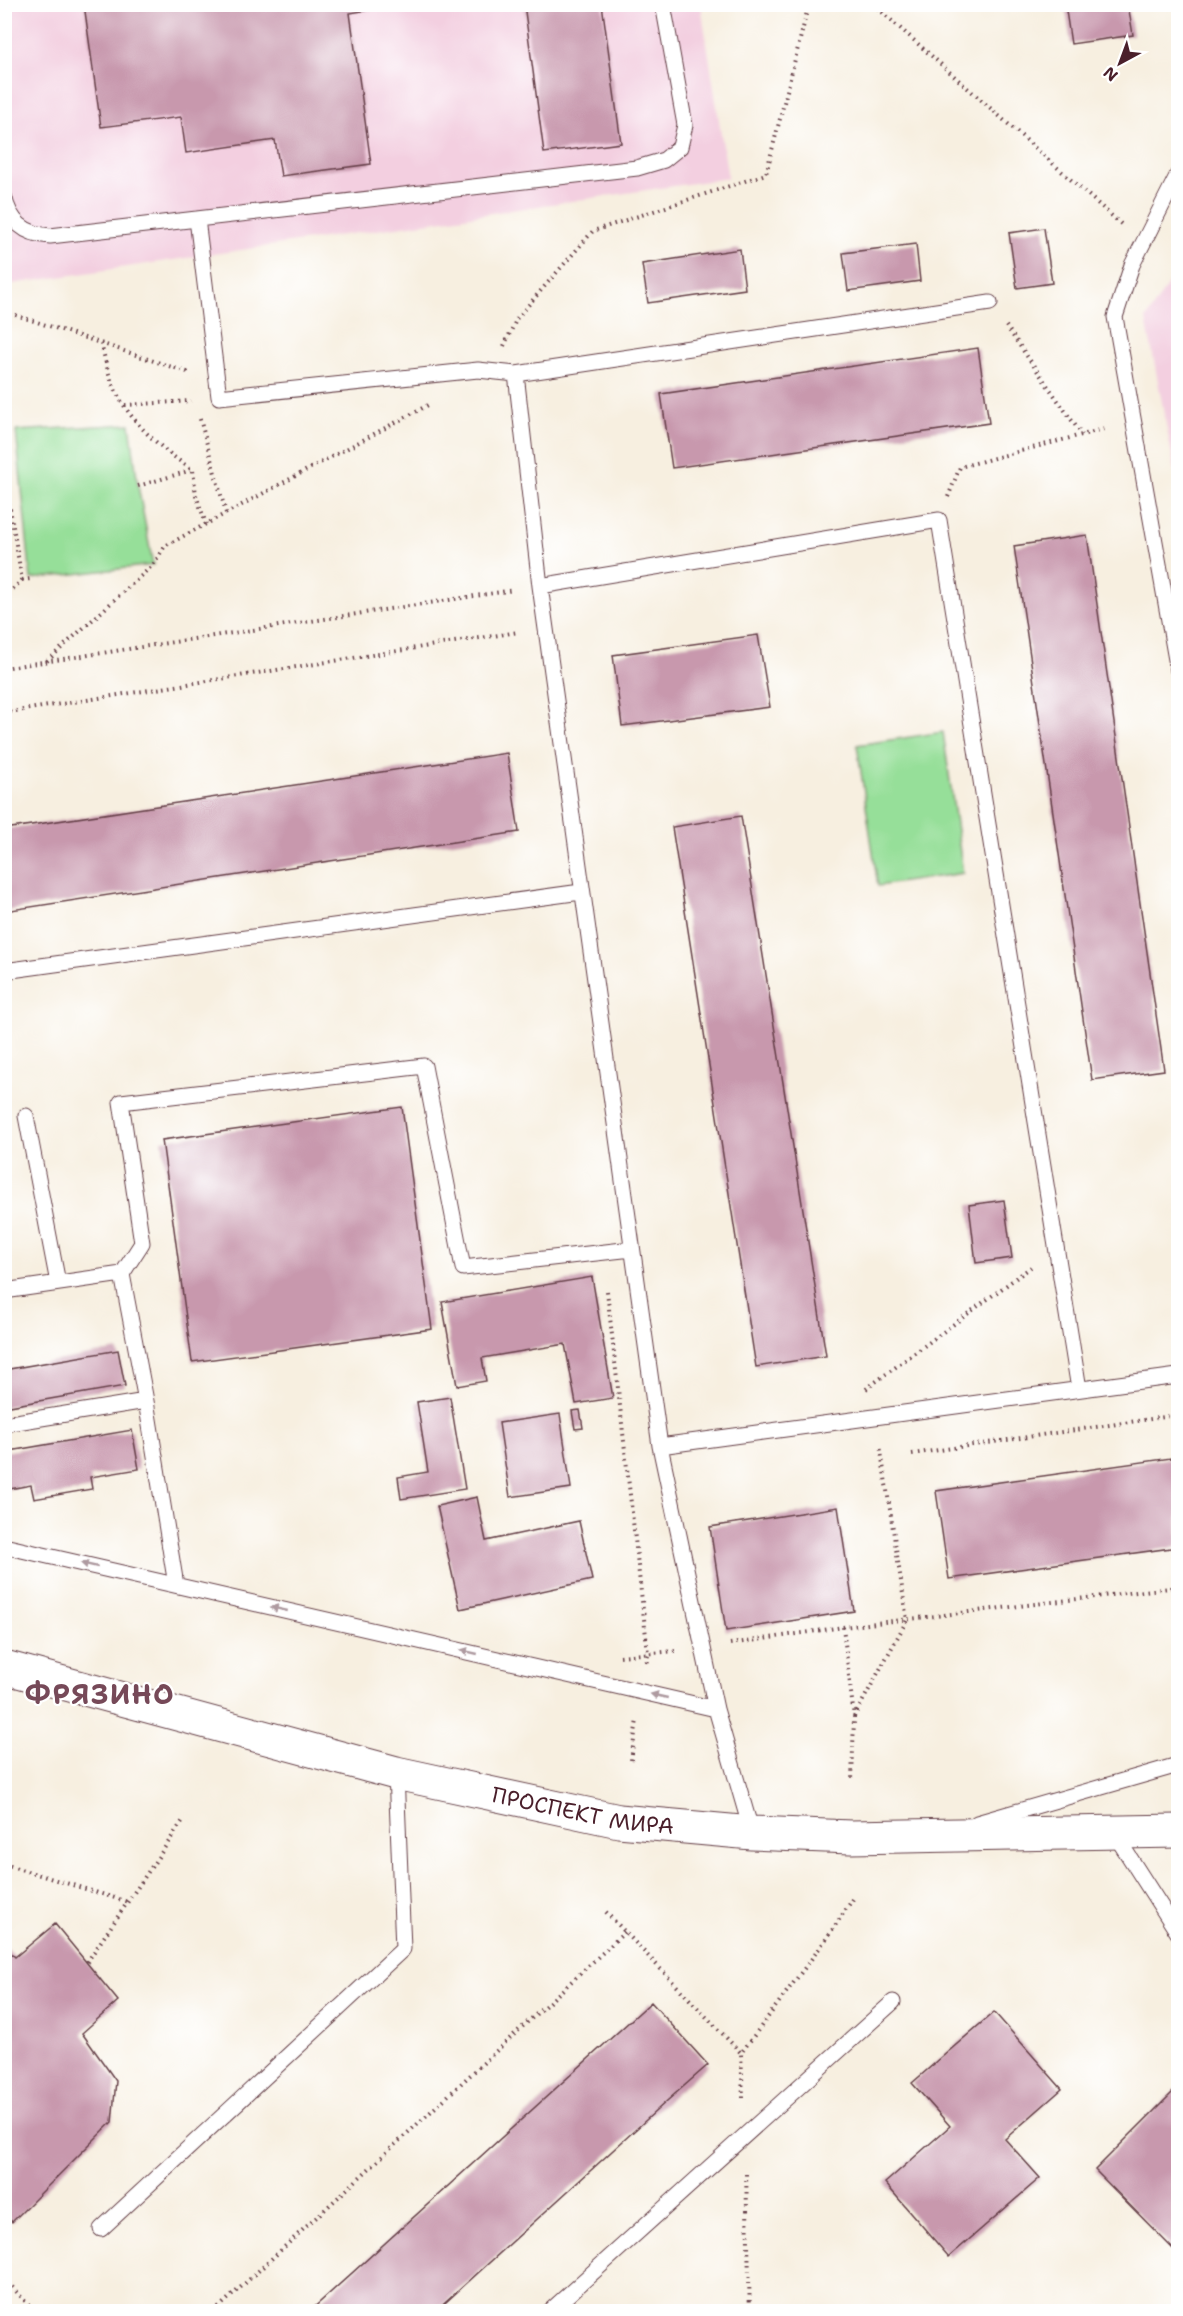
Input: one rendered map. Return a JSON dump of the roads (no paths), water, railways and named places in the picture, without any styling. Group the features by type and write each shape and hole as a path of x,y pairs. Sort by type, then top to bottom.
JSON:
{"main road":[{"name":"ПРОСПЕКТ МИРА","path":"4,1667 396,1773 619,1821 752,1833 851,1838 1179,1831"}],"lane":[{"path":"4,196 13,219 34,235 50,236 637,168 664,160 680,147 685,125 663,4"},
{"path":"1179,174 1132,265 1116,317 1179,671"},
{"path":"197,219 219,396 478,370 516,374 990,303"},
{"path":"516,374 540,586 581,892 660,1446 716,1709 752,1833"},
{"path":"540,586 939,520 1078,1389"},
{"path":"4,971 581,892"},
{"path":"176,1585 146,1401 122,1274 142,1243 121,1102 424,1066 463,1268 632,1249"},
{"path":"26,1116 58,1283"},
{"path":"4,1291 122,1274"},
{"path":"660,1446 1179,1376"},
{"path":"4,1424 146,1401"},
{"path":"4,1546 716,1709"},
{"path":"933,1836 1179,1765"},
{"path":"101,2229 403,1949 396,1773"},
{"path":"1114,1833 1179,1933"},
{"path":"549,2312 893,2002"}],"district":[{"name":"ФРЯЗИНО","path":"100,1694"}]}
